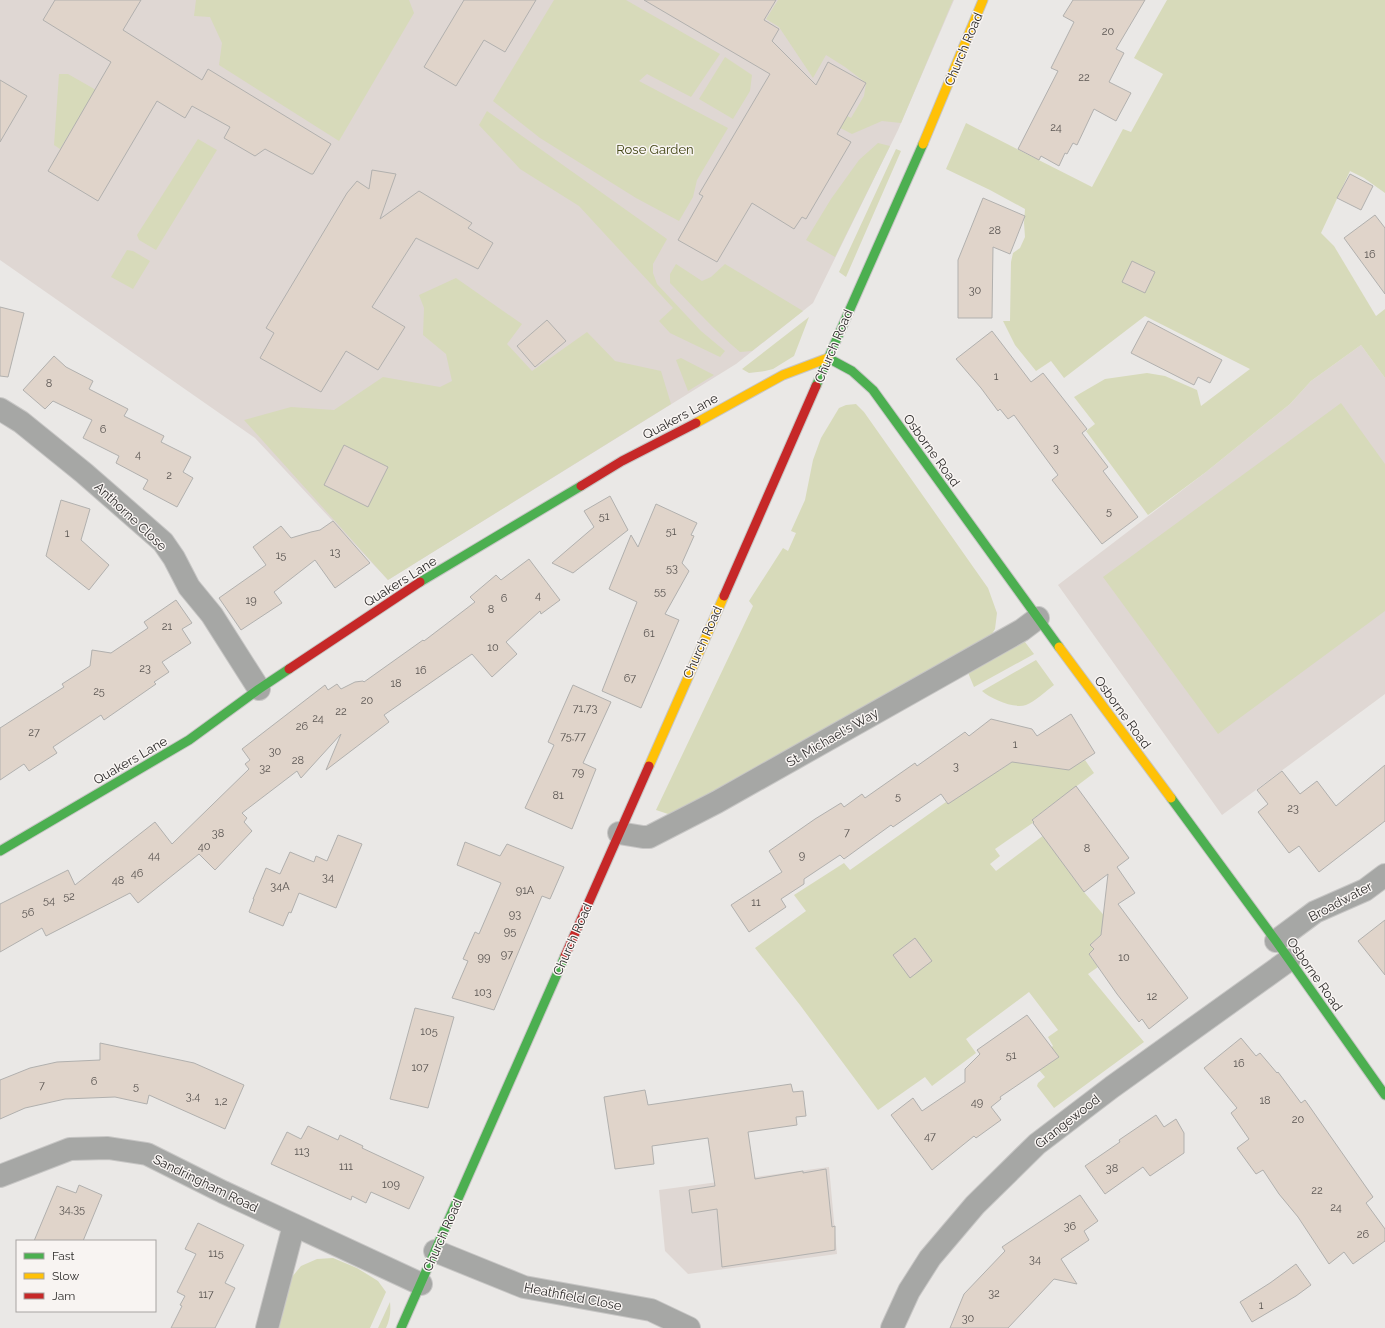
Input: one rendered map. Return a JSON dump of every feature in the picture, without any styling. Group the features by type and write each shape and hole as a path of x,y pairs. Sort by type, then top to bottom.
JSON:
{"street":[{"name":"Church Road","path":"402,1328 930,127 983,0"},
{"name":"Osborne Road","path":"828,358 847,367 860,376 873,390 1038,618 1276,941 1385,1095"},
{"name":"Quakers Lane","path":"0,851 189,740 259,689 404,592 622,461 691,426 783,375 828,358"},
{"name":"Anthorne Close","path":"0,409 21,422 84,473 163,542 174,558 189,587 212,615 259,689"},
{"name":"St. Michael's Way","path":"619,833 650,837 717,802 1022,630 1038,618"},
{"name":"Broadwater","path":"1276,941 1315,912 1365,890 1385,875"},
{"name":"Grangewood","path":"892,1328 909,1291 930,1258 976,1205 1037,1144 1112,1087 1288,960"},
{"name":"Sandringham Road","path":"0,1176 70,1149 108,1148 147,1154 294,1225"},
{"name":"Church Road","path":"294,1225 421,1284"},
{"path":"267,1328 294,1225"},
{"name":"Heathfield Close","path":"435,1251 524,1287 651,1310 689,1328"}],"shaded area":[{"path":"0,0 954,0 898,130 813,303 736,364 388,580 255,438 0,260"},
{"path":"1361,345 1385,378 1385,694 1222,815 1058,585 1206,472 1290,404 1311,381"},
{"path":"829,1167 837,1254 688,1274 665,1251 659,1190"}],"green space":[{"path":"196,0 409,0 414,13 339,141 219,65 222,43 210,17 194,16"},
{"name":"Rose Garden","path":"554,0 626,0 720,54 691,97 647,74 639,81 728,128 697,180 693,197 679,221 636,198 540,138 493,101"},
{"path":"778,0 953,0 901,123 882,121 852,134 819,117 826,105 851,118 864,96 866,83 826,55 813,78 779,27 766,19"},
{"path":"1167,0 1385,0 1385,193 1364,178 1350,171 1321,233 1334,246 1376,316 1385,309 1385,378 1361,345 1311,381 1290,404 1206,472 1148,515 1086,431 1095,424 1074,397 1105,379 1147,373 1165,376 1197,390 1201,406 1250,369 1145,316 1064,378 1051,361 1036,371 1015,345 1003,321 1010,321 1011,262 1013,253 1020,248 1025,237 1025,209 946,169 966,123 1092,187 1123,129 1131,132 1163,74 1134,58"},
{"path":"725,57 752,75 750,91 733,119 699,99"},
{"path":"59,74 68,74 96,90 60,149 54,145"},
{"path":"487,111 667,239 653,264 653,273 657,284 701,331 725,351 720,357 670,333 659,321 673,308 579,206 520,169 479,125"},
{"path":"198,139 217,150 156,250 139,240 137,235"},
{"path":"878,143 890,146 835,257 806,240 831,199 859,160"},
{"path":"896,149 901,151 846,277 839,272"},
{"path":"127,250 133,251 150,261 133,289 111,277"},
{"path":"676,264 702,281 711,277 725,264 803,311 752,351 740,352 670,283 670,274"},
{"path":"456,278 522,324 507,344 532,371 587,332 615,361 661,371 671,404 388,580 244,420 291,407 334,410 383,377 440,387 452,381 446,354 423,335 424,308 419,295"},
{"path":"809,317 794,356 773,369 765,371 749,373 742,369"},
{"path":"681,358 714,375 688,391 676,360"},
{"path":"1341,403 1385,464 1385,611 1218,734 1103,577"},
{"path":"856,404 864,412 988,588 997,613 995,629 988,640 833,728 671,815 656,810 753,606 749,601 783,548 788,551 796,533 791,531 805,500 813,460 821,438 839,408 846,405"},
{"path":"1019,640 1025,642 1034,654 974,687 968,672"},
{"path":"1036,660 1054,685 1029,704 1015,706 997,700 982,691"},
{"path":"1059,730 1080,763 1085,760 1094,773 1033,819 1034,822 995,849 1000,856 990,864 996,871 1044,835 1084,892 1107,919 1101,935 1090,945 1094,949 1089,954 1098,967 1088,974 1144,1042 1054,1108 1037,1086 1038,1083 1045,1077 1039,1070 1037,1059 1053,1046 1048,1037 1058,1030 1029,992 966,1039 976,1053 932,1086 925,1077 878,1110 800,1005 755,948 806,911 794,895 844,863 850,870 946,802 948,804 996,767 999,771 1023,754 1029,764 1038,766 1045,761"},
{"path":"333,1258 357,1268 378,1281 386,1292 370,1328 279,1328 292,1277 301,1266 317,1259"},
{"path":"390,1302 390,1315 386,1328 378,1328"}],"building":[{"path":"55,0 141,0 123,30 202,80 208,69 331,144 313,174 311,174 265,149 255,156 224,138 230,127 192,106 185,118 157,101 98,201 48,171 111,62 43,20"},
{"path":"464,0 536,0 505,52 484,40 456,86 424,67"},
{"path":"644,0 776,0 764,20 779,29 772,41 816,85 828,62 866,83 837,134 851,142 806,219 802,217 794,229 752,203 717,262 678,240 703,196 699,194 770,74"},
{"path":"1073,0 1145,0 1116,49 1124,53 1109,82 1131,93 1116,121 1094,109 1077,145 1073,143 1067,154 1065,153 1059,166 1041,156 1039,160 1018,149 1058,71 1051,68 1074,22 1063,16"},
{"path":"0,80 27,96 0,142"},
{"path":"372,170 396,174 380,219 419,191 472,223 468,228 493,243 478,269 416,238 372,307 405,327 378,370 346,351 321,392 260,358 274,333 266,328 347,193 357,181 369,189"},
{"path":"1350,174 1373,186 1361,210 1337,198"},
{"path":"983,198 1025,216 1010,254 993,247 992,318 958,318 958,260"},
{"path":"1375,215 1385,228 1385,294 1344,238"},
{"path":"1132,261 1155,272 1145,293 1122,282"},
{"path":"0,307 24,313 8,377 0,376"},
{"path":"547,320 566,341 535,367 517,346"},
{"path":"1148,321 1222,360 1210,383 1198,377 1194,385 1131,353"},
{"path":"992,331 1031,382 1043,373 1087,429 1082,433 1108,467 1103,471 1138,517 1102,544 1052,480 1058,475 1014,415 1008,419 1000,409 998,411 981,388 956,359"},
{"path":"54,356 66,367 93,381 89,389 128,409 124,416 164,436 161,442 191,457 183,472 193,478 177,507 143,489 148,480 116,463 119,456 83,438 92,420 53,401 45,409 23,390"},
{"path":"344,445 388,467 368,507 324,485"},
{"path":"610,496 628,530 573,573 552,563 594,527 584,511"},
{"path":"61,500 90,509 81,540 109,565 89,590 46,556"},
{"path":"656,504 697,523 691,535 694,536 682,563 689,571 665,614 679,620 641,708 602,691 637,602 609,589 631,535 638,547"},
{"path":"333,521 370,563 335,588 315,560 274,592 282,603 241,630 219,598 266,565 253,547 281,526 291,538 320,530"},
{"path":"529,559 560,600 541,614 540,611 506,642 517,654 492,677 472,654 384,715 389,722 326,770 341,734 301,778 297,771 242,813 247,818 244,822 252,831 215,870 199,854 138,903 130,893 46,936 42,928 0,952 0,904 68,870 75,885 155,822 172,844 249,769 245,764 250,760 242,749 325,685 328,690 337,684 341,689 355,682 364,682 423,640 424,641 475,602 470,597 496,575 501,580"},
{"path":"176,600 192,623 182,629 191,643 162,662 169,672 154,682 156,684 104,720 101,715 53,747 57,753 29,771 24,764 0,780 0,728 64,687 62,684 90,666 92,650 111,653 148,628 144,622"},
{"path":"573,685 611,702 583,763 596,769 572,829 525,808 554,745 548,742"},
{"path":"1071,714 1095,753 1069,770 1012,762 948,804 941,794 893,827 891,825 844,859 840,855 804,879 804,884 781,899 786,907 749,932 731,905 782,872 769,851 841,803 844,807 862,794 865,798 915,763 917,766 965,732 969,736 991,719 1032,729 1037,736"},
{"path":"1385,765 1385,821 1319,872 1299,846 1289,853 1258,812 1268,804 1257,790 1282,771 1300,794 1317,781 1336,806"},
{"path":"1076,786 1129,858 1117,867 1135,893 1118,904 1188,998 1149,1029 1142,1019 1139,1022 1089,954 1094,949 1090,945 1101,935 1108,874 1084,892 1032,820"},
{"path":"338,835 362,844 336,908 299,893 291,913 289,912 283,926 249,912 266,868 280,874 290,852 314,862 316,856 327,861"},
{"path":"465,842 500,856 507,844 564,867 550,899 542,896 494,1010 452,998 468,961 463,959 475,932 479,934 501,883 457,865"},
{"path":"1385,920 1385,975 1358,941"},
{"path":"915,938 932,961 910,978 893,955"},
{"path":"415,1008 454,1017 428,1108 390,1099"},
{"path":"1027,1015 1059,1057 1000,1097 1001,1099 991,1107 1001,1120 976,1138 974,1136 932,1170 891,1115 913,1098 922,1111 965,1082 965,1069 980,1054 977,1050"},
{"path":"1241,1038 1256,1056 1260,1053 1277,1073 1278,1072 1301,1103 1305,1100 1373,1197 1366,1203 1385,1229 1385,1241 1353,1264 1344,1252 1329,1264 1298,1217 1279,1194 1263,1170 1256,1174 1237,1148 1249,1139 1231,1113 1237,1108 1204,1068"},
{"path":"100,1043 194,1063 244,1085 225,1129 149,1095 147,1104 115,1097 65,1099 25,1108 0,1119 0,1080 30,1068 57,1062 100,1060"},
{"path":"791,1084 793,1092 803,1091 806,1116 796,1117 797,1125 748,1132 755,1179 803,1171 803,1173 826,1169 832,1227 835,1226 835,1250 722,1267 717,1209 692,1213 689,1190 715,1186 708,1138 652,1146 654,1164 615,1169 604,1097 645,1090 648,1105"},
{"path":"1156,1115 1164,1127 1176,1119 1184,1133 1184,1153 1150,1176 1143,1167 1105,1194 1085,1166 1120,1142 1119,1140"},
{"path":"308,1126 338,1140 340,1135 363,1146 362,1148 424,1177 409,1209 371,1192 366,1203 352,1196 351,1200 271,1164 287,1132 301,1139"},
{"path":"79,1185 102,1195 83,1240 34,1240 57,1186 76,1193"},
{"path":"1080,1195 1098,1221 1084,1231 1089,1240 1061,1259 1077,1284 1054,1279 1008,1328 950,1328 964,1294 1005,1251 1002,1247"},
{"path":"198,1223 244,1245 225,1283 235,1288 215,1328 171,1328 182,1306 180,1305 185,1296 177,1292 196,1254 185,1249"},
{"path":"1296,1264 1311,1285 1296,1296 1252,1322 1240,1302"}],"traffic: fast":[{"path":"816,386 923,144"},
{"path":"828,358 852,371 873,390 1059,647"},
{"path":"420,582 581,486"},
{"path":"0,851 189,740 289,669"},
{"path":"1171,798 1276,941 1385,1095"},
{"path":"401,1328 565,956"}],"traffic: slow":[{"path":"923,144 983,0"},
{"path":"696,423 783,375 828,358"},
{"path":"649,766 724,596"},
{"path":"1059,647 1171,798"}],"traffic: jam":[{"path":"724,596 816,386"},
{"path":"581,486 622,461 696,423"},
{"path":"289,669 420,582"},
{"path":"565,956 649,766"}]}
